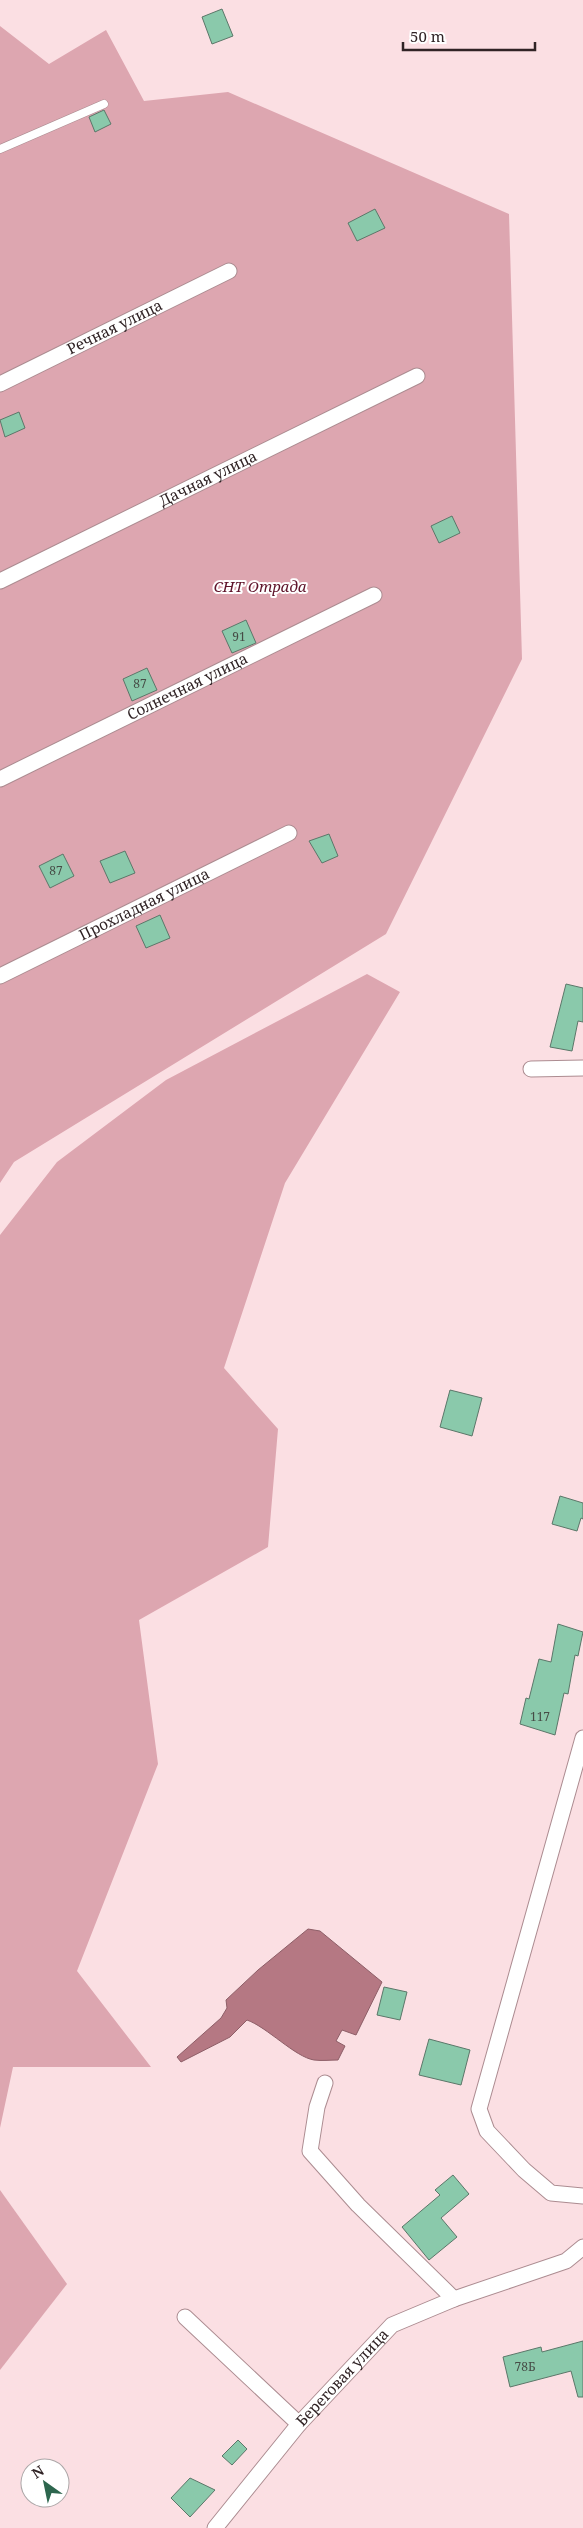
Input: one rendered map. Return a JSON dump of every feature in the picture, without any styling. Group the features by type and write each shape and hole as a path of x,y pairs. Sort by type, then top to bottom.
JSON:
{"street":[{"name":"Речная улица","path":"0,384 229,271"},
{"name":"Дачная улица","path":"0,582 417,376"},
{"name":"Солнечная улица","path":"0,779 374,595"},
{"name":"Прохладная улица","path":"0,976 289,833"},
{"path":"531,1069 583,1068"},
{"path":"583,1738 479,2109 486,2130 524,2170 551,2193 583,2196"},
{"path":"325,2083 317,2106 310,2151 358,2205 454,2299"},
{"name":"Береговая улица","path":"185,2318 299,2424 392,2325 454,2299 566,2261 583,2247"},
{"path":"216,2528 299,2424"}],"lane":[{"path":"0,149 104,104"}],"green space":[{"name":"СНТ Отрада","path":"0,26 49,64 106,30 144,101 228,92 509,214 522,659 386,934 14,1162 0,1183"},
{"path":"367,974 400,992 285,1183 224,1368 278,1429 268,1547 139,1620 158,1764 77,1971 151,2067 13,2067 0,2128 0,1235 57,1162 166,1080"},
{"path":"0,2190 67,2284 0,2370"}],"shaded area":[{"path":"308,1929 320,1931 382,1982 356,2035 342,2030 336,2041 345,2046 338,2060 306,2058 247,2020 230,2037 181,2062 177,2057 221,2018 227,2008 226,2000 258,1970"}],"building":[{"path":"222,9 233,36 212,44 202,17"},
{"path":"104,110 111,124 95,132 89,117"},
{"path":"375,209 385,228 357,241 348,223"},
{"path":"19,412 25,428 5,437 0,420"},
{"path":"452,516 460,533 439,543 431,526"},
{"path":"246,620 256,643 232,653 222,631"},
{"path":"147,668 157,690 132,701 123,679"},
{"path":"329,834 338,856 322,863 309,841"},
{"path":"125,851 135,873 110,883 100,861"},
{"path":"63,854 74,876 50,888 39,866"},
{"path":"160,915 170,938 146,948 136,926"},
{"path":"566,984 583,988 583,1022 578,1021 572,1051 550,1047"},
{"path":"450,1390 482,1398 472,1436 440,1427"},
{"path":"560,1496 583,1503 583,1519 581,1518 577,1531 552,1524"},
{"path":"558,1624 583,1632 578,1656 575,1655 568,1694 564,1693 555,1735 520,1724 526,1698 529,1699 539,1659 551,1662"},
{"path":"384,1987 407,1992 400,2020 377,2015"},
{"path":"429,2039 470,2050 461,2085 419,2075"},
{"path":"453,2175 469,2194 441,2218 457,2237 429,2260 402,2227 440,2195 435,2190"},
{"path":"583,2341 583,2397 578,2397 571,2371 510,2387 503,2357 541,2347 542,2352"},
{"path":"238,2440 247,2449 232,2465 222,2456"},
{"path":"190,2478 215,2490 190,2517 171,2498"}]}
